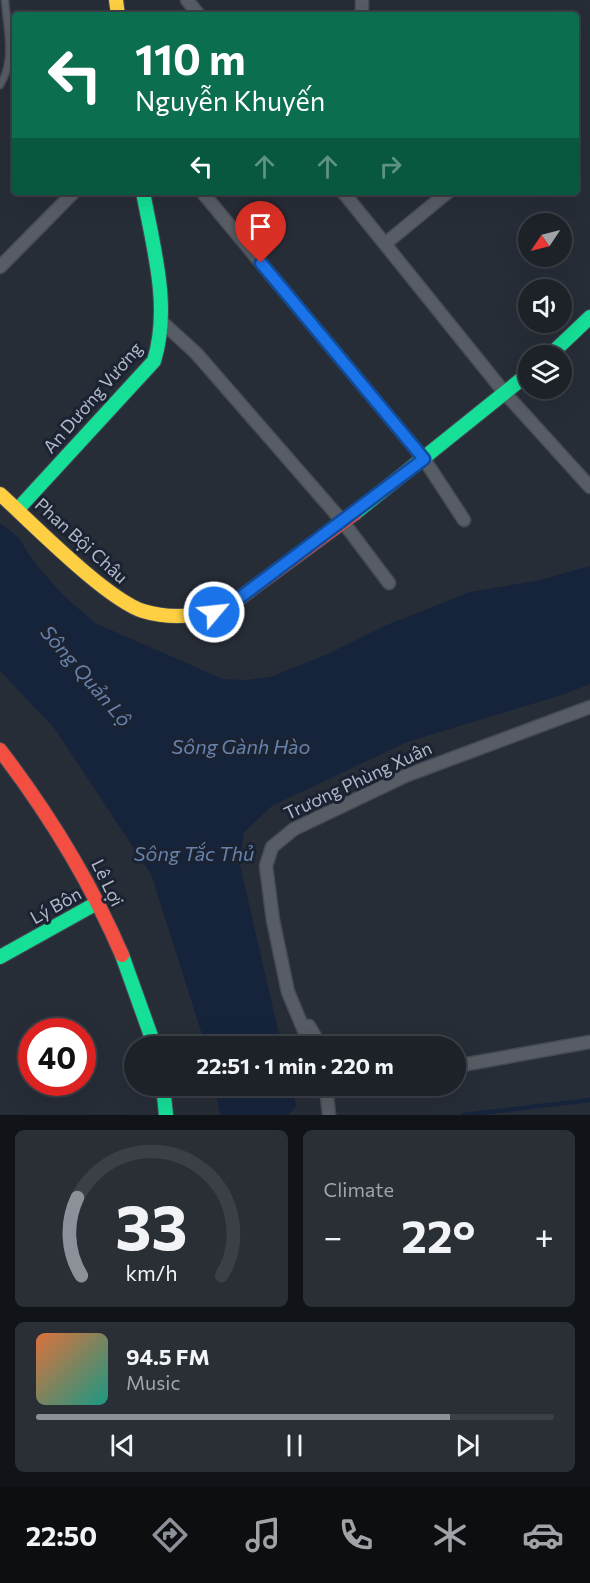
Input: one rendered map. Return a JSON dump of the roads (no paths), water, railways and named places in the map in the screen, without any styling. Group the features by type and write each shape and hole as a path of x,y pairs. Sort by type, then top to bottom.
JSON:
{"street":[{"path":"187,0 197,12"},
{"path":"0,267 71,195"},
{"name":"An Dương Vương","path":"18,508 154,361 162,339 163,323 143,195"},
{"path":"204,195 424,459 464,520"},
{"path":"346,195 504,392 590,487"},
{"path":"386,243 444,195"},
{"path":"561,345 590,317"},
{"path":"163,323 196,353 343,522 389,583"},
{"name":"Phan Bội Châu","path":"0,494 114,596 142,611 186,616 214,612 238,599 343,522 518,382"},
{"name":"Trương Phùng Xuân","path":"307,1036 288,992 273,920 266,866 272,846 294,829 405,776 590,707"},
{"name":"Lê Lợi","path":"0,750 30,788 70,850 126,965 151,1036"},
{"name":"Lý Bôn","path":"0,957 97,903"},
{"path":"299,1017 310,1027 315,1036"},
{"path":"466,1064 590,1042"},
{"path":"164,1096 166,1115"},
{"path":"327,1096 329,1115"}],"lane":[{"path":"0,85 7,73 10,55 3,12 5,0"}],"water":[{"path":"0,523 18,537 35,563 62,594 95,623 223,679 247,680 270,677 325,655 389,624 470,592 540,580 590,566 590,684 562,695 407,742 272,806 244,832 240,865 279,1036 203,1036 151,874 54,728 0,671"},
{"path":"217,1096 294,1096 296,1106 289,1115 220,1115"}],"waterway":[{"path":"463,1115 590,1100"}],"water label":[{"name":"Sông Quản Lộ","path":"86,676"},
{"name":"Sông Gành Hào","path":"241,747"},
{"name":"Sông Tắc Thủ","path":"194,854"}]}
